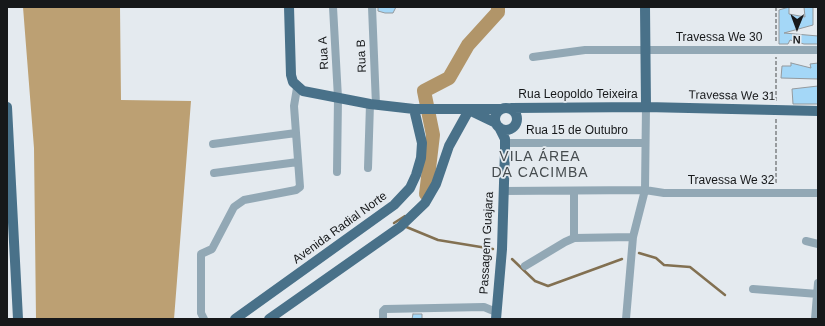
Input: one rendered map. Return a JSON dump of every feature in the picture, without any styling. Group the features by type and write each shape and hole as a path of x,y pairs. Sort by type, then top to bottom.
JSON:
{"main road":[{"path":"290,7 291,75 297,88 309,93 373,104 417,109 469,110 511,108 516,113 517,120 512,128 505,130 469,110"},
{"path":"645,7 646,107"},
{"path":"7,107 9,187 18,319"},
{"name":"Travessa We 31","path":"646,107 818,111"},
{"name":"Rua Leopoldo Teixeira","path":"511,108 646,107"},
{"name":"Avenida Radial Norte","path":"235,319 388,210 410,188 421,158 422,143 417,109"},
{"path":"497,125 495,117 500,109"},
{"path":"269,319 400,227 424,203 434,189 449,146 469,110"},
{"name":"Passagem Guajara","path":"497,125 507,147"},
{"name":"Passagem Guajara","path":"496,316 502,249 503,191 507,147 512,128"}],"street":[{"name":"Rua A","path":"333,7 338,98 337,172"},
{"name":"Rua B","path":"368,168 373,104 372,7"},
{"name":"Travessa We 30","path":"533,56 585,50 818,50"},
{"path":"202,316 201,254 212,248 236,204 244,200 299,189 294,106 297,88"},
{"path":"626,319 633,237 645,190 646,107"},
{"path":"213,144 296,133"},
{"name":"Rua 15 de Outubro","path":"507,147 645,143"},
{"path":"214,173 298,162"},
{"name":"Travessa We 32","path":"503,191 645,190 664,193 818,193"},
{"path":"574,191 574,238"},
{"path":"524,266 574,238 633,237"},
{"path":"806,241 818,244"},
{"path":"815,319 818,283"},
{"path":"753,289 818,294"},
{"path":"383,319 383,311 385,309 484,307 496,316"}],"path":[{"path":"776,7 776,193"}],"shaded area":[{"path":"23,7 120,7 121,100 191,101 174,319 36,319 34,148"}],"building":[{"path":"378,7 396,7 393,13 385,13 378,11"},
{"path":"789,7 789,14 805,17 804,7 813,7 813,25 784,33 818,36 818,44 804,44 790,40 788,44 779,44 779,10"},
{"path":"791,63 811,68 810,64 818,63 818,79 781,78 782,66 791,66"},
{"path":"818,86 818,104 793,104 792,89"},
{"path":"413,314 422,314 422,319 412,319"}],"waterway":[{"path":"426,194 433,135 424,91 449,78 468,45 498,12 498,7"},
{"path":"394,223 405,216"},
{"path":"404,226 438,240 493,249"},
{"path":"639,253 656,258 664,265 690,267 725,295"},
{"path":"512,259 535,281 548,286 622,259"}],"district":[{"name":"VILA ÁREA DA CACIMBA","path":"540,166"}]}
